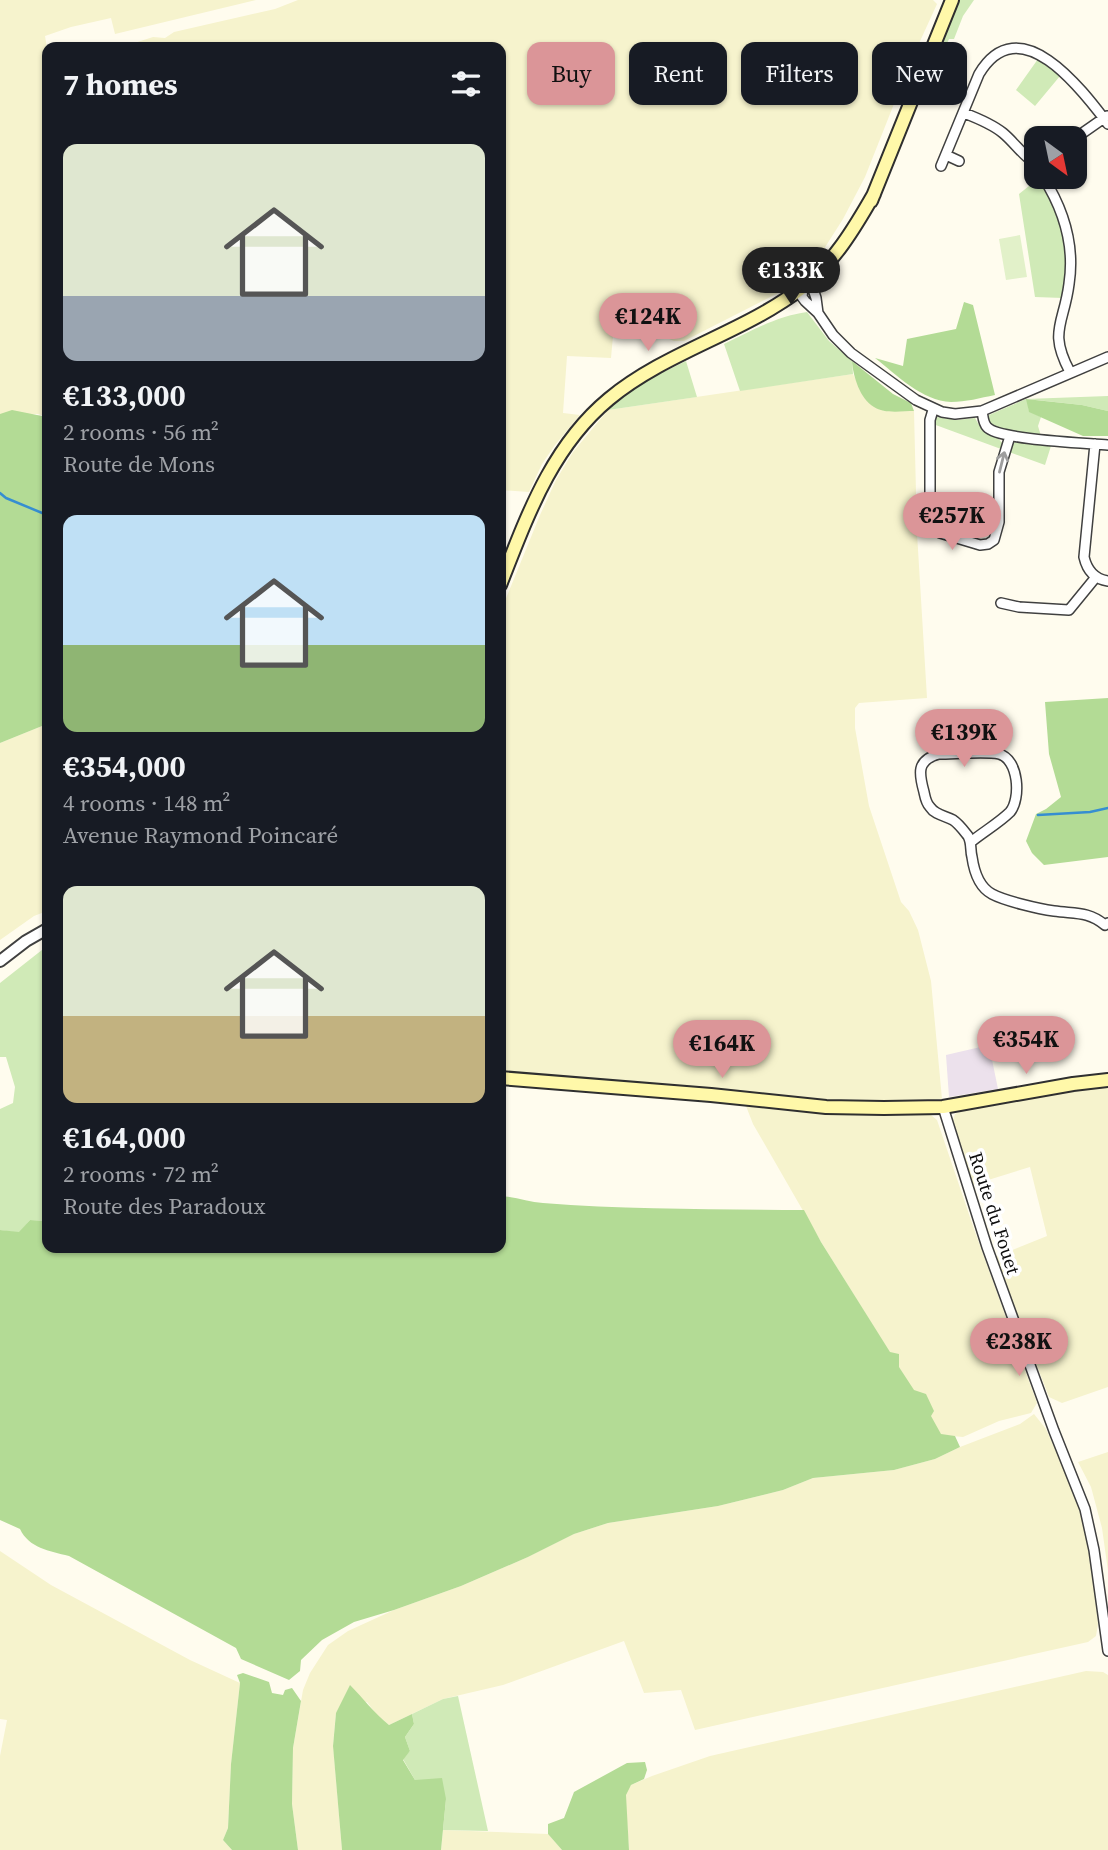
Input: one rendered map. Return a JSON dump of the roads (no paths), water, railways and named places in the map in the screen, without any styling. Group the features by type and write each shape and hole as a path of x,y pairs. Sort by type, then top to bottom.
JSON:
{"main road":[{"path":"506,570 549,472 565,446 589,417 644,374 806,291 846,241 874,194 951,0"},
{"path":"506,1078 826,1107 884,1108 943,1107 1108,1080"}],"street":[{"path":"941,166 979,74 985,64 1003,51 1021,48 1038,53 1063,72 1107,119 1087,131"},
{"path":"964,113 1002,132 1024,155"},
{"path":"946,155 959,161"},
{"path":"1050,189 1070,243 1069,287 1058,336 1061,355 1070,372"},
{"path":"806,291 833,335 850,353 933,410 955,414 982,411 1108,356"},
{"path":"933,410 930,420 930,520 940,533 980,545 994,540 999,522 999,472 1010,436"},
{"path":"982,411 986,426 990,430 1010,436 1108,445"},
{"path":"1095,444 1084,557 1086,565 1096,577 1108,582"},
{"path":"1002,603 1019,607 1069,610 1096,577"},
{"path":"971,842 1013,809 1016,798 1014,767 1007,758 997,754 932,756 923,763 919,774 926,801 936,813 953,820 966,833 971,842 971,855 980,883 992,894 1052,911 1087,914 1107,927"},
{"path":"0,961 42,932"},
{"name":"Route du Fouet","path":"943,1107 987,1247 1085,1509 1094,1550 1108,1651"}],"waterway":[{"path":"0,493 42,513"},
{"path":"1038,815 1090,812 1108,808"}]}
